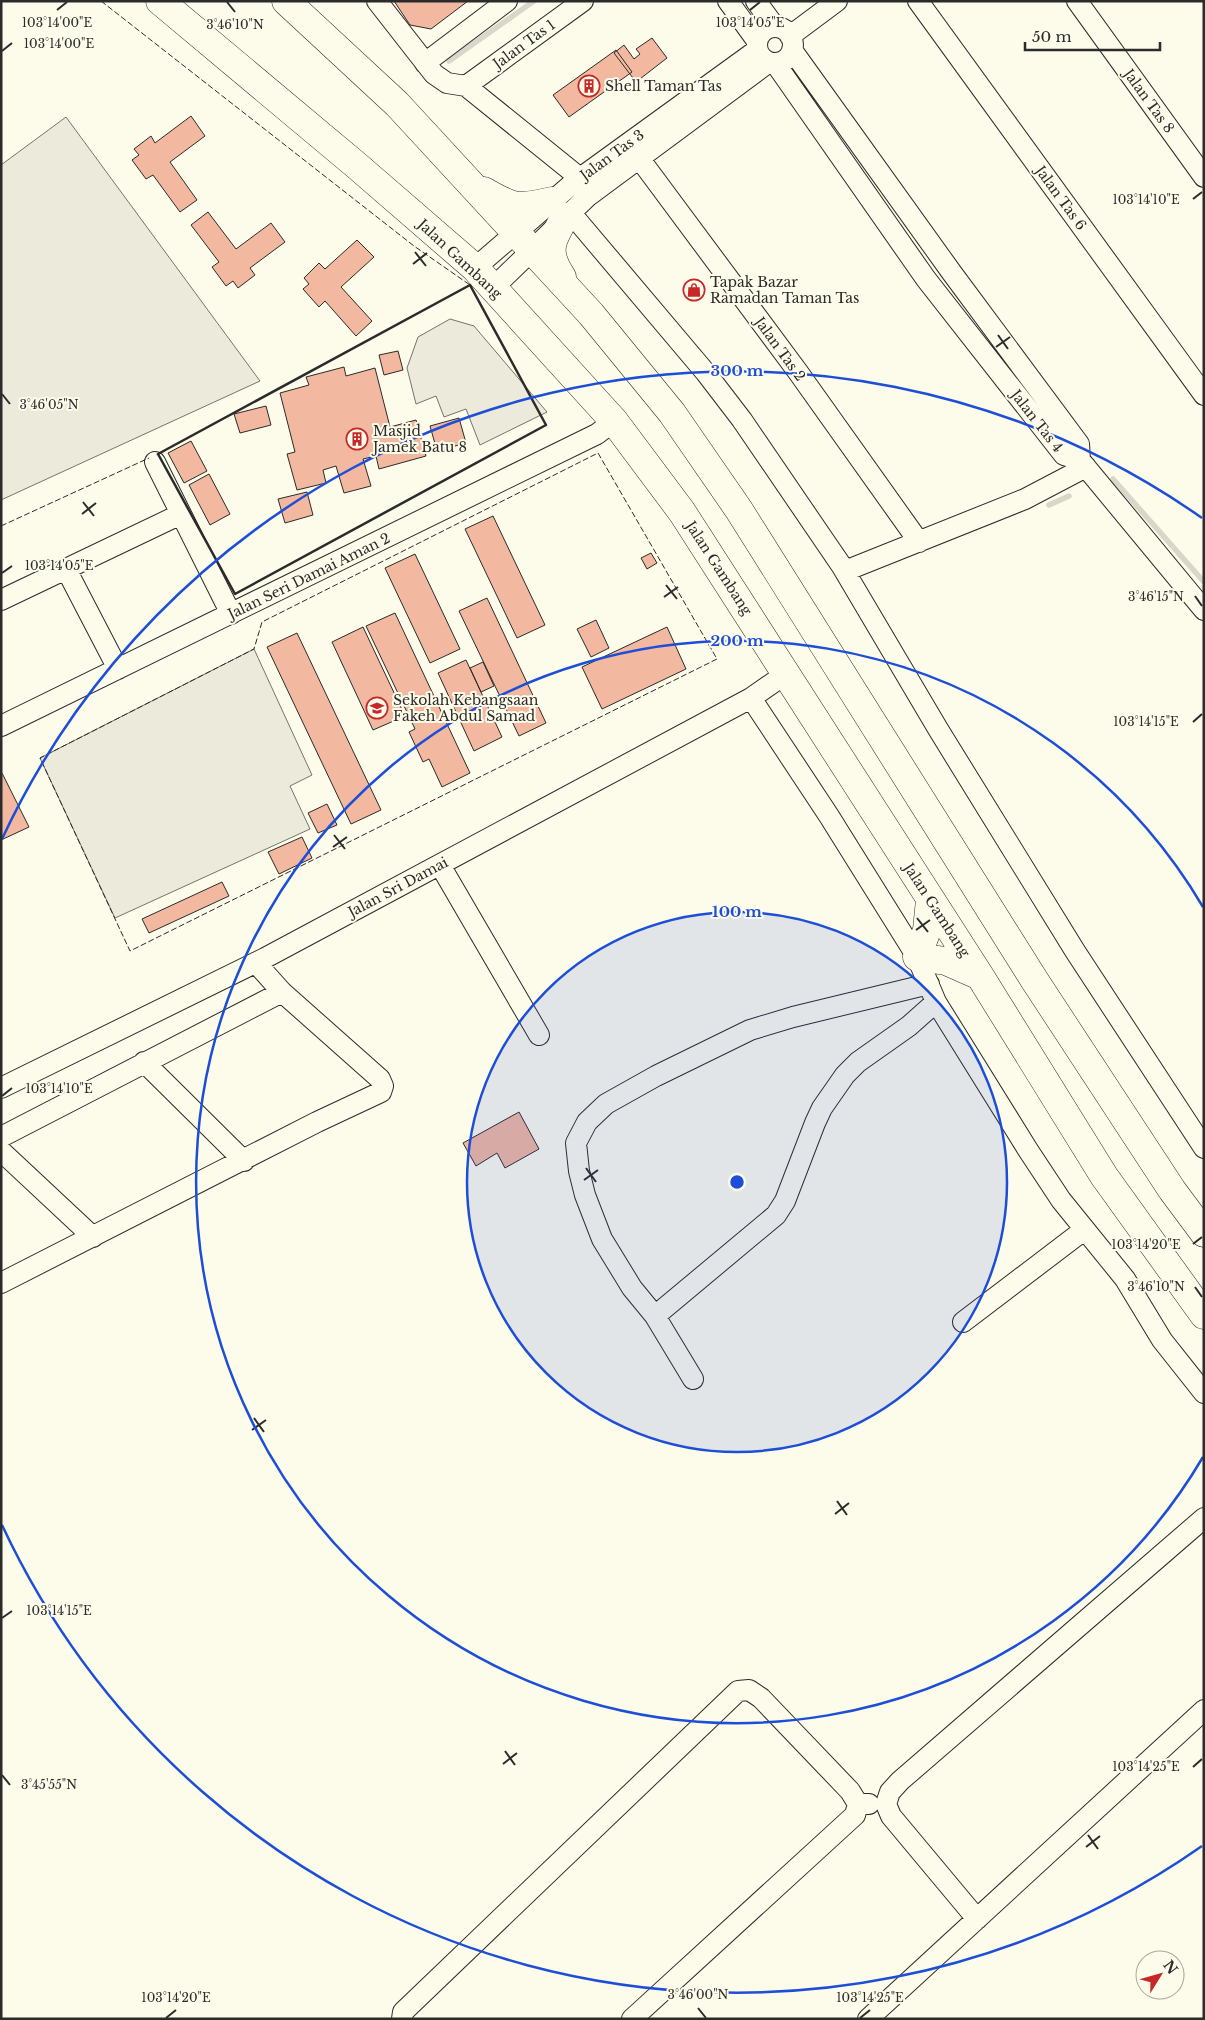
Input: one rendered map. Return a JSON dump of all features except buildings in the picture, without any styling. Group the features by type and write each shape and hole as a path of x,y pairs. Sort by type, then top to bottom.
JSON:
{"highway":[{"name":"Jalan Gambang","path":"160,1 356,165 484,278 614,421 682,512 980,976 1104,1176 1204,1315"},
{"path":"286,1 398,104 570,290 672,413 739,510 1035,981 1172,1190 1204,1234"},
{"path":"472,184 510,204 523,208 562,210 550,253 556,270 570,290"},
{"path":"930,900 927,930 917,957 946,961 980,976"}],"street":[{"path":"377,1 434,74 447,84 466,86 580,178"},
{"path":"424,63 507,1"},
{"name":"Jalan Tas 1","path":"466,86 583,1"},
{"name":"Jalan Tas 4","path":"728,1 926,279 1064,455 1083,463"},
{"name":"Jalan Tas 4","path":"756,1 786,38 946,265 1079,444 1083,463"},
{"path":"786,38 837,1"},
{"name":"Jalan Tas 6","path":"918,1 1204,395"},
{"name":"Jalan Tas 8","path":"1077,1 1204,177"},
{"path":"766,29 786,38 786,60 764,54 761,33 766,29"},
{"name":"Jalan Tas 3","path":"484,278 524,241 562,210 587,197 639,158 764,54"},
{"name":"Jalan Tas 3","path":"562,210 580,178 764,54"},
{"name":"Jalan Tas 2","path":"639,158 804,380 919,542"},
{"path":"562,210 712,381 742,420 845,571 938,729 1070,943 1204,1148"},
{"name":"Jalan Tas 3","path":"484,278 524,241"},
{"name":"Jalan Seri Damai Aman 2","path":"3,721 118,669 598,434 614,421"},
{"path":"154,462 231,614"},
{"path":"845,571 1025,499 1083,463 1204,610"},
{"path":"1,600 181,514"},
{"path":"66,569 118,669"},
{"name":"Jalan Sri Damai","path":"1,1088 256,963 751,698 786,673"},
{"path":"751,698 830,816 917,957 933,993 1028,1150 1061,1200 1125,1279 1162,1340 1204,1393"},
{"path":"440,865 539,1035"},
{"path":"1,1283 382,1090 383,1086 380,1079 282,992 256,963"},
{"path":"1,1137 282,992"},
{"path":"655,1316 776,1215 785,1201 822,1108 845,1075 858,1062 909,1026 933,993"},
{"path":"693,1379 655,1316 632,1288 602,1239 584,1195 579,1171 576,1143 587,1122 606,1104 656,1076 750,1030 793,1016 933,993"},
{"path":"144,1062 244,1161"},
{"path":"1,1151 93,1237"},
{"path":"963,1322 1084,1230"},
{"path":"977,1919 891,1816 886,1804 890,1792 900,1781 1204,1518"},
{"path":"402,2019 403,2012 738,1691 749,1690 761,1698 850,1791 858,1804 855,1815 632,2019"},
{"path":"868,2019 1204,1710"},
{"path":"858,1804 886,1804"}],"shaded area":[{"path":"66,117 260,381 1,500 1,165"},
{"path":"450,319 474,326 547,412 480,445 466,409 444,417 436,396 416,404 407,368 418,337"},
{"path":"254,649 312,775 290,786 310,829 115,918 40,758"}],"waterway":[{"path":"449,61 534,1"},
{"path":"1113,479 1204,582"},
{"path":"1049,505 1069,496"}],"fence":[{"path":"101,1 414,246 470,285 156,455"},
{"path":"598,453 717,659 130,951 40,758 254,649 262,622 598,453"},
{"path":"1,526 149,458"}],"wall":[{"path":"470,285 546,425 235,594 158,454 470,285"}],"place":[{"name":"Shell Taman Tas","path":"589,86"},
{"name":"Tapak Bazar Ramadan Taman Tas","path":"694,290"},
{"name":"Masjid Jamek Batu 8","path":"357,439"},
{"name":"Sekolah Kebangsaan Fakeh Abdul Samad","path":"377,708"}]}
